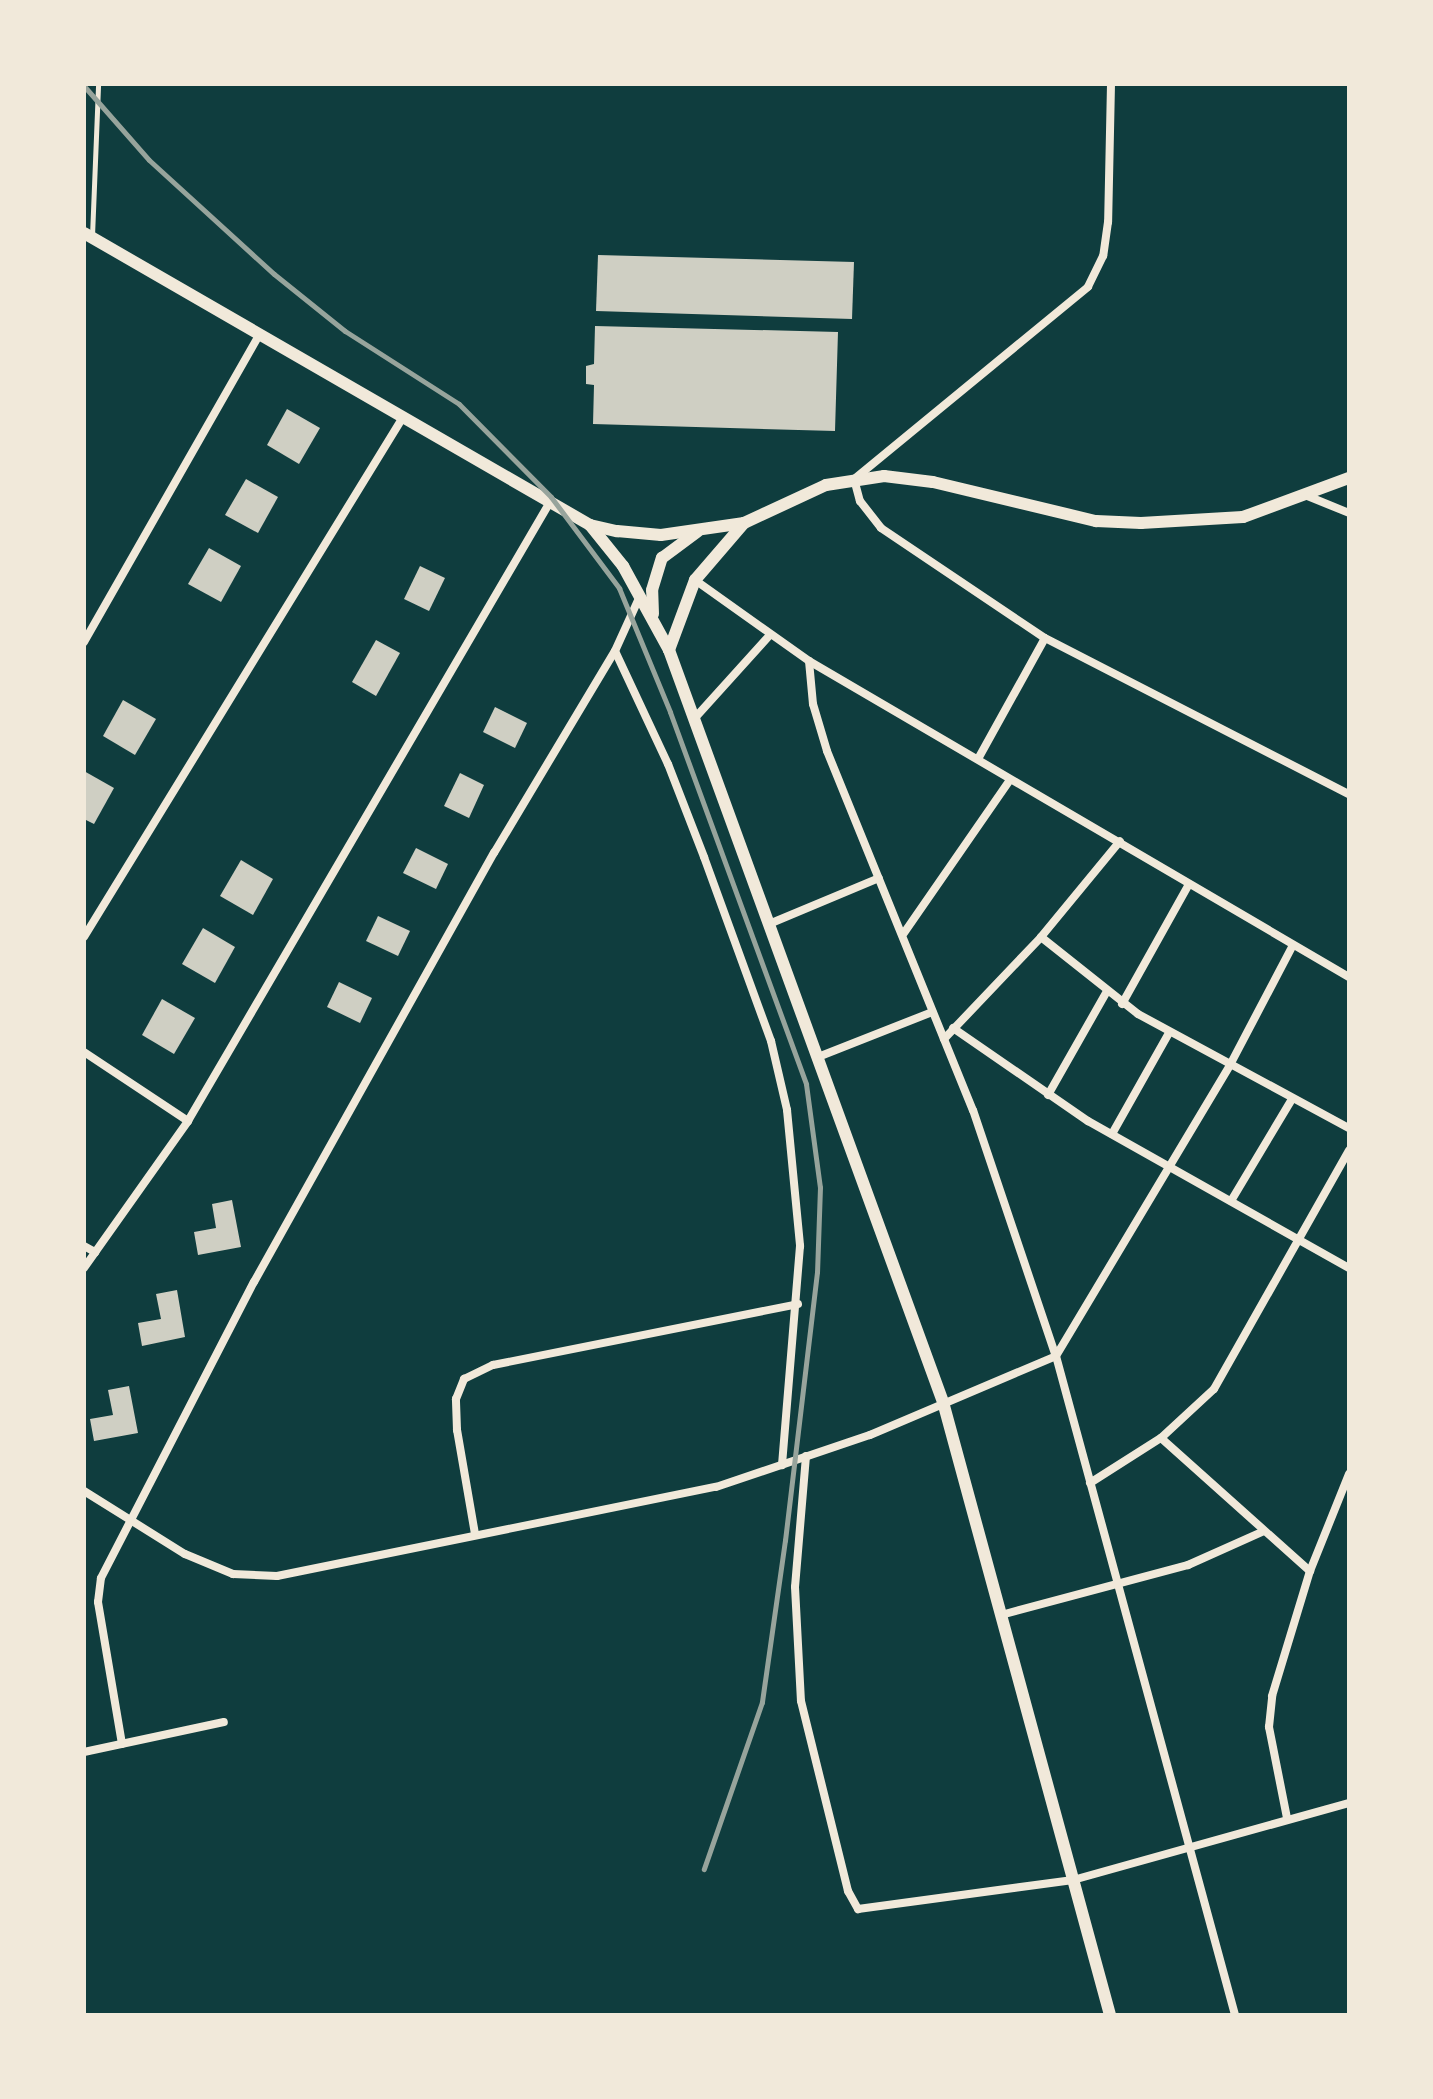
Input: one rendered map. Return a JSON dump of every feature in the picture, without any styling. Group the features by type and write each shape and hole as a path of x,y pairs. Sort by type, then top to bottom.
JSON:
{"street":[{"path":"854,479 1088,287 1103,256 1108,222 1111,84"},
{"path":"88,235 590,525 661,535 700,531 744,523 826,485 884,476 933,482 1096,521 1141,523 1243,517 1349,478"},
{"path":"84,642 260,334"},
{"path":"84,937 403,417"},
{"path":"854,479 860,501 881,528 1045,638 1349,794"},
{"path":"1304,495 1349,513"},
{"path":"84,1268 188,1121 550,502"},
{"path":"669,650 695,580 744,523"},
{"path":"590,525 641,595 669,650 943,1402 1110,2015"},
{"path":"653,617 652,590 662,558 700,531"},
{"path":"695,580 809,661 1120,841 1188,886 1292,947 1349,977"},
{"path":"122,1744 99,1591 131,1520 254,1282 494,853 615,651 641,595"},
{"path":"694,719 770,635"},
{"path":"978,759 1045,638"},
{"path":"615,651 668,764 771,1041 798,1180 798,1304 782,1465"},
{"path":"809,661 813,704 827,751 904,933 1056,1356 1115,1586 1235,2015"},
{"path":"904,933 1010,780"},
{"path":"944,1039 1041,937 1120,841"},
{"path":"769,924 879,878"},
{"path":"1122,1004 1188,886"},
{"path":"1041,937 1122,1004 1169,1033 1349,1128"},
{"path":"84,1491 185,1554 233,1574 277,1576 716,1487 806,1456 1056,1356 1230,1065 1292,947"},
{"path":"1048,1095 1106,993"},
{"path":"818,1057 932,1012"},
{"path":"953,1028 1048,1095 1112,1134 1349,1268"},
{"path":"1112,1134 1169,1033"},
{"path":"84,1052 188,1121"},
{"path":"1231,1201 1292,1099"},
{"path":"1090,1483 1161,1438 1214,1389 1295,1237 1349,1150"},
{"path":"84,1246 95,1252"},
{"path":"475,1534 457,1430 456,1399 464,1379 493,1365 798,1304"},
{"path":"1161,1438 1310,1571"},
{"path":"806,1456 795,1587 799,1688 848,1891 858,1909 1073,1880 1349,1803"},
{"path":"1287,1818 1269,1727 1272,1696 1310,1571 1345,1493 1349,1474"},
{"path":"1001,1615 1188,1565 1264,1531"},
{"path":"84,1752 224,1722"}],"lane":[{"path":"88,235 98,84"}],"building":[{"path":"598,255 854,262 852,319 596,311"},
{"path":"595,326 838,332 835,431 593,424 594,385 586,384 586,366 594,364"},
{"path":"287,409 320,428 299,464 267,445"},
{"path":"246,479 278,497 258,533 225,515"},
{"path":"209,548 241,566 221,602 188,584"},
{"path":"420,566 445,578 429,611 404,599"},
{"path":"376,640 400,653 376,696 352,682"},
{"path":"123,700 156,719 135,755 103,736"},
{"path":"495,707 527,723 515,748 483,732"},
{"path":"84,771 114,788 94,824 84,819"},
{"path":"460,773 484,785 469,818 444,806"},
{"path":"416,848 448,864 436,889 403,873"},
{"path":"241,860 273,879 253,915 220,896"},
{"path":"378,916 410,931 398,956 366,941"},
{"path":"203,928 235,947 215,983 182,964"},
{"path":"339,982 372,998 360,1023 327,1007"},
{"path":"162,999 195,1018 174,1054 142,1035"},
{"path":"232,1200 241,1247 198,1255 194,1232 216,1228 212,1204"},
{"path":"177,1290 185,1337 142,1346 138,1323 161,1319 156,1294"},
{"path":"129,1386 138,1433 94,1441 90,1419 113,1415 108,1390"}],"railway":[{"path":"84,86 149,160 274,274 345,331 459,404 551,497 619,588 670,712 806,1084 820,1187 817,1272 785,1540 762,1702 704,1869"}]}
